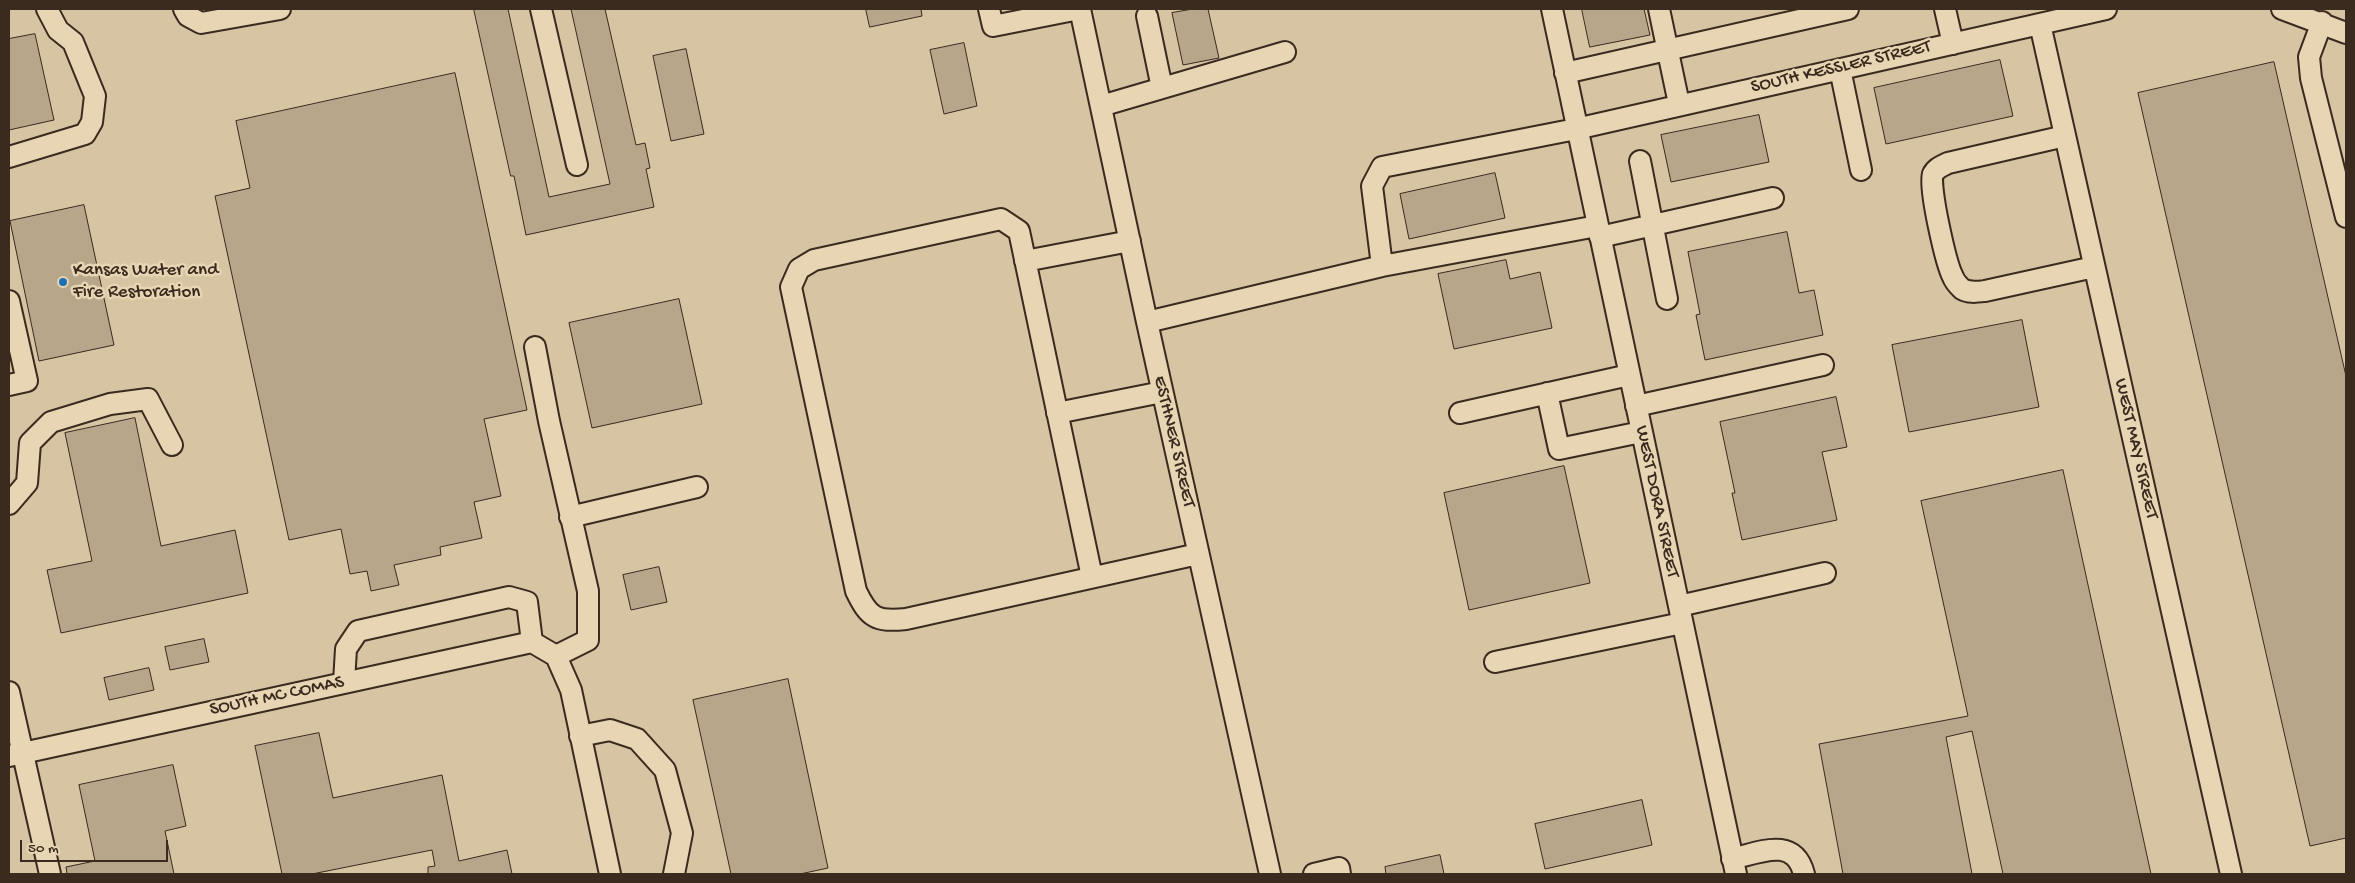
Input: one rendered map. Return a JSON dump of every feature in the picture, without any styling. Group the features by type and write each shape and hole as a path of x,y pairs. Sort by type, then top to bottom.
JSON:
{"street":[{"path":"9,157 84,134 92,122 95,96 74,42 58,30 47,9"},
{"path":"184,9 188,16 201,23 280,9"},
{"path":"541,9 577,165"},
{"path":"990,9 993,26 1080,9"},
{"name":"ESTHNER STREET","path":"1080,9 1162,392 1270,874"},
{"name":"WEST DORA STREET","path":"1552,9 1734,866"},
{"path":"1659,9 1679,104"},
{"path":"1565,73 1848,9"},
{"path":"1945,9 1952,44"},
{"name":"SOUTH KESSLER STREET","path":"1382,266 1372,186 1382,167 1576,129 1679,104 2106,9"},
{"path":"2282,9 2322,22 2346,33"},
{"path":"1147,16 1162,88"},
{"path":"2322,22 2309,57 2311,78 2346,217"},
{"name":"WEST MAY STREET","path":"2040,24 2231,874"},
{"path":"1101,106 1285,52"},
{"path":"1840,69 1861,170"},
{"path":"2065,136 1948,163 1939,167 1932,175 1934,205 1952,276 1960,288 1970,292 1984,292 2094,267"},
{"path":"1640,161 1667,298"},
{"path":"1147,322 1382,266 1598,231 1652,225 1773,198"},
{"path":"1092,577 1019,231 1001,219 814,260 799,269 791,287 856,591 866,610 886,621 906,619 1198,554"},
{"path":"1025,261 1130,241"},
{"path":"9,302 27,381 9,384"},
{"path":"535,347 548,421 570,517 698,487"},
{"path":"1636,406 1823,365"},
{"path":"1460,413 1629,375"},
{"path":"1057,413 1162,392"},
{"path":"1547,393 1559,449 1642,432"},
{"path":"9,504 27,483 30,443 51,422 110,404 148,398 172,445"},
{"name":"SOUTH MC COMAS","path":"16,754 344,682 588,640 588,591 570,517"},
{"path":"1495,662 1680,614 1825,573"},
{"path":"344,682 346,649 358,631 509,597 527,602 544,649 570,690 610,874"},
{"path":"9,692 16,754 50,874"},
{"path":"580,736 610,730 637,738 664,770 682,833 674,874"},
{"path":"1734,866 1769,850 1782,850 1791,852 1798,858 1804,874"},
{"path":"1314,874 1338,868 1340,874"}],"shaded area":[{"path":"9,9 2346,9 2346,874 9,874"}],"building":[{"path":"474,9 508,9 549,197 610,184 571,9 605,9 636,145 645,143 650,168 646,169 654,207 526,235 514,176 511,176"},
{"path":"866,9 921,9 922,16 870,27"},
{"path":"1193,9 1208,9 1219,58 1183,65 1172,13"},
{"path":"1582,9 1644,9 1650,35 1590,47"},
{"path":"35,34 54,120 9,130 9,39"},
{"path":"964,43 977,106 944,114 930,50"},
{"path":"686,49 704,134 671,141 653,56"},
{"path":"2000,60 2013,116 1886,144 1874,88"},
{"path":"2274,62 2346,376 2346,838 2310,846 2138,93"},
{"path":"455,73 527,410 484,419 501,496 474,502 482,538 440,547 441,555 394,565 399,585 371,591 367,571 350,574 341,529 289,540 215,196 250,188 236,121"},
{"path":"1759,115 1769,162 1671,182 1661,135"},
{"path":"1495,173 1505,218 1409,239 1400,194"},
{"path":"84,205 114,345 39,361 10,221"},
{"path":"1787,232 1799,293 1814,290 1823,335 1705,360 1696,315 1700,314 1688,252"},
{"path":"1506,260 1510,279 1540,272 1552,328 1454,349 1438,274"},
{"path":"679,299 702,404 592,428 569,323"},
{"path":"2022,320 2039,407 1909,432 1892,345"},
{"path":"1836,397 1847,447 1822,452 1837,520 1742,540 1732,493 1735,493 1720,422"},
{"path":"135,418 161,546 235,530 248,593 61,633 47,570 92,561 65,433"},
{"path":"1564,466 1590,583 1469,610 1444,493"},
{"path":"2063,470 2151,874 2003,874 1972,731 1946,737 1972,874 1843,874 1819,744 1968,716 1921,501"},
{"path":"659,567 667,602 631,610 623,575"},
{"path":"204,639 209,662 170,670 165,647"},
{"path":"149,668 154,690 109,700 104,678"},
{"path":"788,679 828,868 800,874 731,874 693,700"},
{"path":"319,733 333,798 442,775 459,861 507,850 512,874 428,874 428,867 435,866 432,850 312,874 282,874 255,746"},
{"path":"173,765 186,826 165,831 174,874 67,874 66,867 95,861 79,785"},
{"path":"1642,800 1652,845 1545,869 1535,824"},
{"path":"1440,855 1444,874 1386,874 1385,867"}],"place":[{"name":"Kansas Water and Fire Restoration","path":"63,282"}]}
